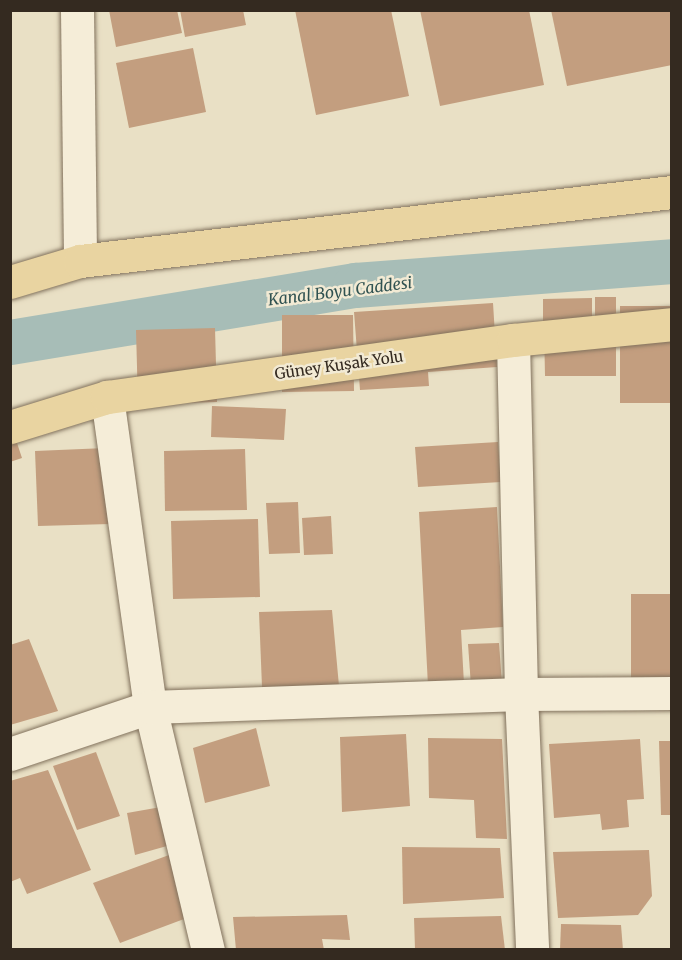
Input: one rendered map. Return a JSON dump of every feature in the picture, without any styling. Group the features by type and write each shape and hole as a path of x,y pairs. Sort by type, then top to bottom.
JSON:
{"main road":[{"path":"10,282 80,261 672,192"},
{"name":"Güney Kuşak Yolu","path":"10,427 107,397 513,340 672,324"}],"street":[{"path":"76,10 80,261"},
{"path":"513,340 520,694 532,950"},
{"path":"107,397 150,707 208,950"},
{"path":"10,754 150,707 520,694 672,693"}],"building":[{"path":"109,10 177,10 182,33 116,47"},
{"path":"180,10 243,10 246,25 185,37"},
{"path":"295,10 391,10 409,96 316,115"},
{"path":"420,10 529,10 544,85 440,106"},
{"path":"551,10 672,10 672,65 567,86"},
{"path":"193,48 206,112 129,128 116,63"},
{"path":"595,297 616,297 616,376 545,376 544,327 595,327"},
{"path":"592,298 592,321 543,322 543,299"},
{"path":"493,303 497,367 428,372 429,386 360,390 354,312"},
{"path":"620,306 672,306 672,403 620,403"},
{"path":"282,315 353,315 354,391 282,392"},
{"path":"215,328 217,402 138,404 136,330"},
{"path":"212,406 286,409 284,440 211,437"},
{"path":"10,422 22,458 10,462"},
{"path":"498,442 501,482 418,487 415,447"},
{"path":"106,448 110,524 38,526 35,451"},
{"path":"245,449 247,510 165,511 164,451"},
{"path":"298,502 300,553 269,554 266,503"},
{"path":"497,507 503,627 461,630 464,684 428,686 419,512"},
{"path":"331,516 333,554 304,555 302,518"},
{"path":"258,519 260,597 173,599 171,521"},
{"path":"631,594 672,594 672,680 631,680"},
{"path":"332,610 339,686 262,687 259,612"},
{"path":"29,639 58,711 10,725 10,645"},
{"path":"499,643 502,684 471,686 468,644"},
{"path":"256,728 270,786 205,803 193,748"},
{"path":"406,734 410,806 342,812 340,737"},
{"path":"428,738 502,739 507,839 476,838 474,800 429,798"},
{"path":"640,739 644,799 627,800 629,827 602,830 600,814 554,818 549,744"},
{"path":"659,741 672,741 672,815 661,815"},
{"path":"96,752 120,816 77,830 53,766"},
{"path":"48,770 91,870 27,894 20,878 10,882 10,781"},
{"path":"161,807 167,846 135,855 127,813"},
{"path":"402,847 500,848 504,898 403,904"},
{"path":"649,850 652,896 638,915 558,918 553,852"},
{"path":"169,855 192,916 120,943 93,883"},
{"path":"347,915 350,940 322,939 324,950 236,950 233,917"},
{"path":"501,916 505,950 415,950 414,918"},
{"path":"561,924 621,925 623,950 560,950"}],"waterway":[{"name":"Kanal Boyu Caddesi","path":"10,342 355,285 672,261"}]}
